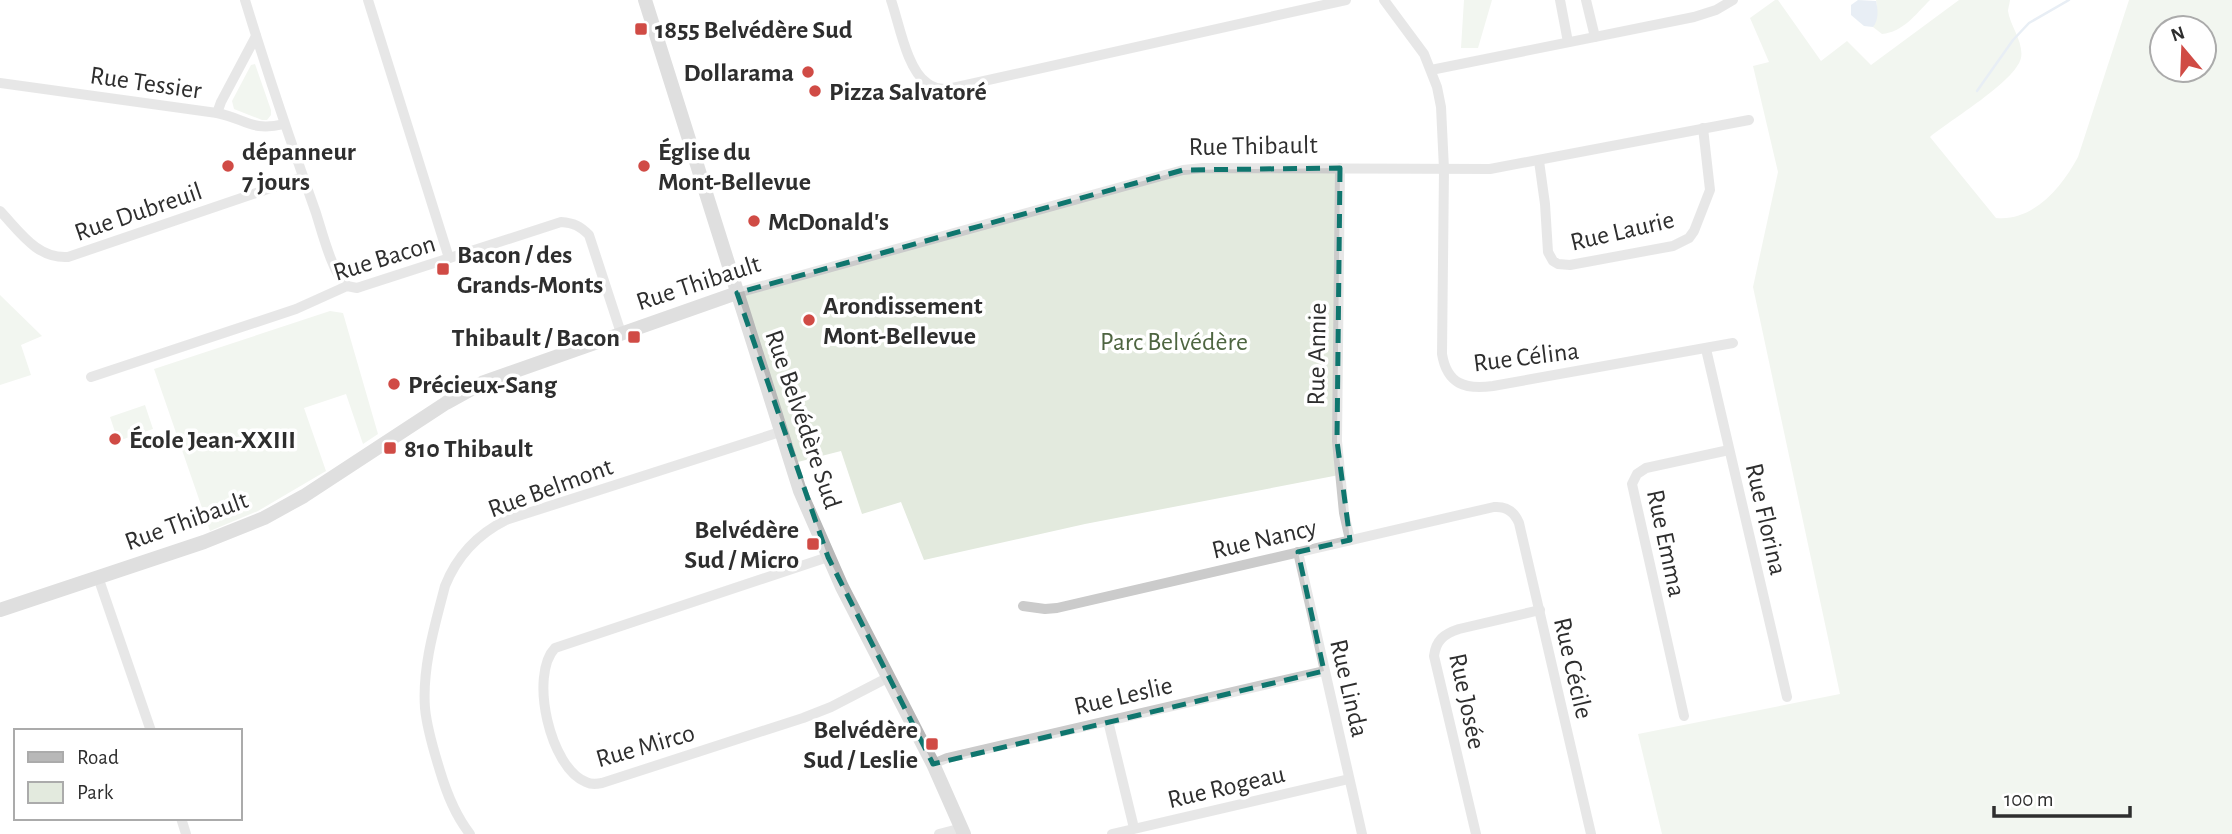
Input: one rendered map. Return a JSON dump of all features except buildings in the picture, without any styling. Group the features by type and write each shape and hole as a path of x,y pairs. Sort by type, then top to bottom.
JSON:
{"street":[{"path":"245,0 303,177 340,278 348,286"},
{"path":"368,0 449,258"},
{"name":"Rue Belvédère Sud","path":"645,0 800,491 828,557 933,764 963,831"},
{"path":"891,0 909,56 919,77 931,86 948,89 1346,0"},
{"name":"Rue Célina","path":"1384,0 1415,40 1431,70 1441,107 1444,169 1442,354 1444,365 1455,381 1471,388 1480,388 1733,343"},
{"path":"1560,0 1568,43"},
{"path":"1586,0 1595,37"},
{"path":"1431,70 1694,17 1716,10 1733,0"},
{"path":"217,113 220,102 256,36"},
{"name":"Rue Tessier","path":"0,83 217,113 259,128 284,124"},
{"name":"Rue Thibault","path":"0,610 224,535 304,496 461,394 500,376 737,293 1173,172 1203,168 1490,169 1749,120"},
{"name":"Rue Laurie","path":"1539,161 1548,252 1553,261 1570,265 1644,252 1682,242 1694,231 1710,190 1703,128"},
{"name":"Rue Annie","path":"1340,168 1337,441 1344,513 1350,540"},
{"name":"Rue Dubreuil","path":"0,211 41,252 68,257 303,177"},
{"name":"Rue Bacon","path":"91,377 309,304 348,286 357,288 552,224 572,223 589,235 621,333"},
{"name":"Rue Florina","path":"1706,349 1787,697"},
{"name":"Rue Belmont","path":"467,830 449,798 439,767 427,722 425,695 427,667 445,586 464,552 483,533 506,520 780,432"},
{"name":"Rue Emma","path":"1684,716 1632,484 1637,474 1646,468 1729,450"},
{"name":"Rue Nancy","path":"1023,606 1057,608 1494,507 1513,513"},
{"name":"Rue Cécile","path":"1513,513 1519,523 1591,834"},
{"name":"Rue Linda","path":"1298,552 1362,834"},
{"name":"Rue Mirco","path":"828,557 555,648 547,659 544,686 547,717 556,746 582,781 603,783 803,718 831,707 889,677"},
{"path":"98,577 150,729"},
{"name":"Rue Josée","path":"1476,834 1434,656 1435,646 1448,633 1459,629 1539,610"},
{"name":"Rue Leslie","path":"933,764 947,758 1324,671"},
{"path":"1108,721 1134,828"},
{"name":"Rue Rogeau","path":"1112,834 1349,779"},
{"path":"454,834 467,830"},
{"path":"939,834 963,831"}],"highlighted area":[{"path":"1340,168 1337,441 1350,540 1298,552 1324,671 933,764 828,557 737,293 1183,170"}],"green space":[{"path":"1464,0 1492,0 1478,48 1461,48"},
{"path":"1775,0 1778,0 1821,61 1847,41 1871,65 1959,0 2010,0 2008,11 2021,52 2016,68 1995,89 1930,137 1996,218 2009,218 2034,208 2045,200 2064,180 2078,157 2129,0 2232,0 2232,834 1662,834 1638,734 1840,694 1753,287 1778,172 1753,66 1769,62 1750,18"},
{"path":"1876,0 1930,0 1902,26 1882,34 1873,27"},
{"path":"255,64 271,110 267,120 234,109 232,101 251,65"},
{"name":"Parc Belvédère","path":"1340,168 1339,475 1085,524 924,560 901,502 862,514 841,451 790,464 737,293 1173,172"},
{"path":"0,295 42,336 21,345 31,375 0,385"},
{"path":"330,311 343,313 378,434 363,444 346,394 304,408 326,471 258,511 210,531 154,369"},
{"path":"145,405 153,429 118,441 110,417"}],"water":[{"path":"1858,0 1876,1 1878,11 1873,27 1864,26 1851,15 1851,5"}],"waterway":[{"path":"1977,91 2013,40 2029,23 2069,0"}],"place":[{"name":"1855 Belvédère Sud","path":"641,29"},
{"name":"Dollarama","path":"808,72"},
{"name":"Pizza Salvatoré","path":"815,91"},
{"name":"dépanneur 7 jours","path":"228,166"},
{"name":"Église du Mont-Bellevue","path":"644,166"},
{"name":"McDonald's","path":"754,221"},
{"name":"Bacon / des Grands-Monts","path":"443,269"},
{"name":"Arondissement Mont-Bellevue","path":"809,320"},
{"name":"Thibault / Bacon","path":"634,337"},
{"name":"Précieux-Sang","path":"394,384"},
{"name":"École Jean-XXIII","path":"115,439"},
{"name":"810 Thibault","path":"390,448"},
{"name":"Belvédère Sud / Micro","path":"813,544"},
{"name":"Belvédère Sud / Leslie","path":"932,744"}]}
